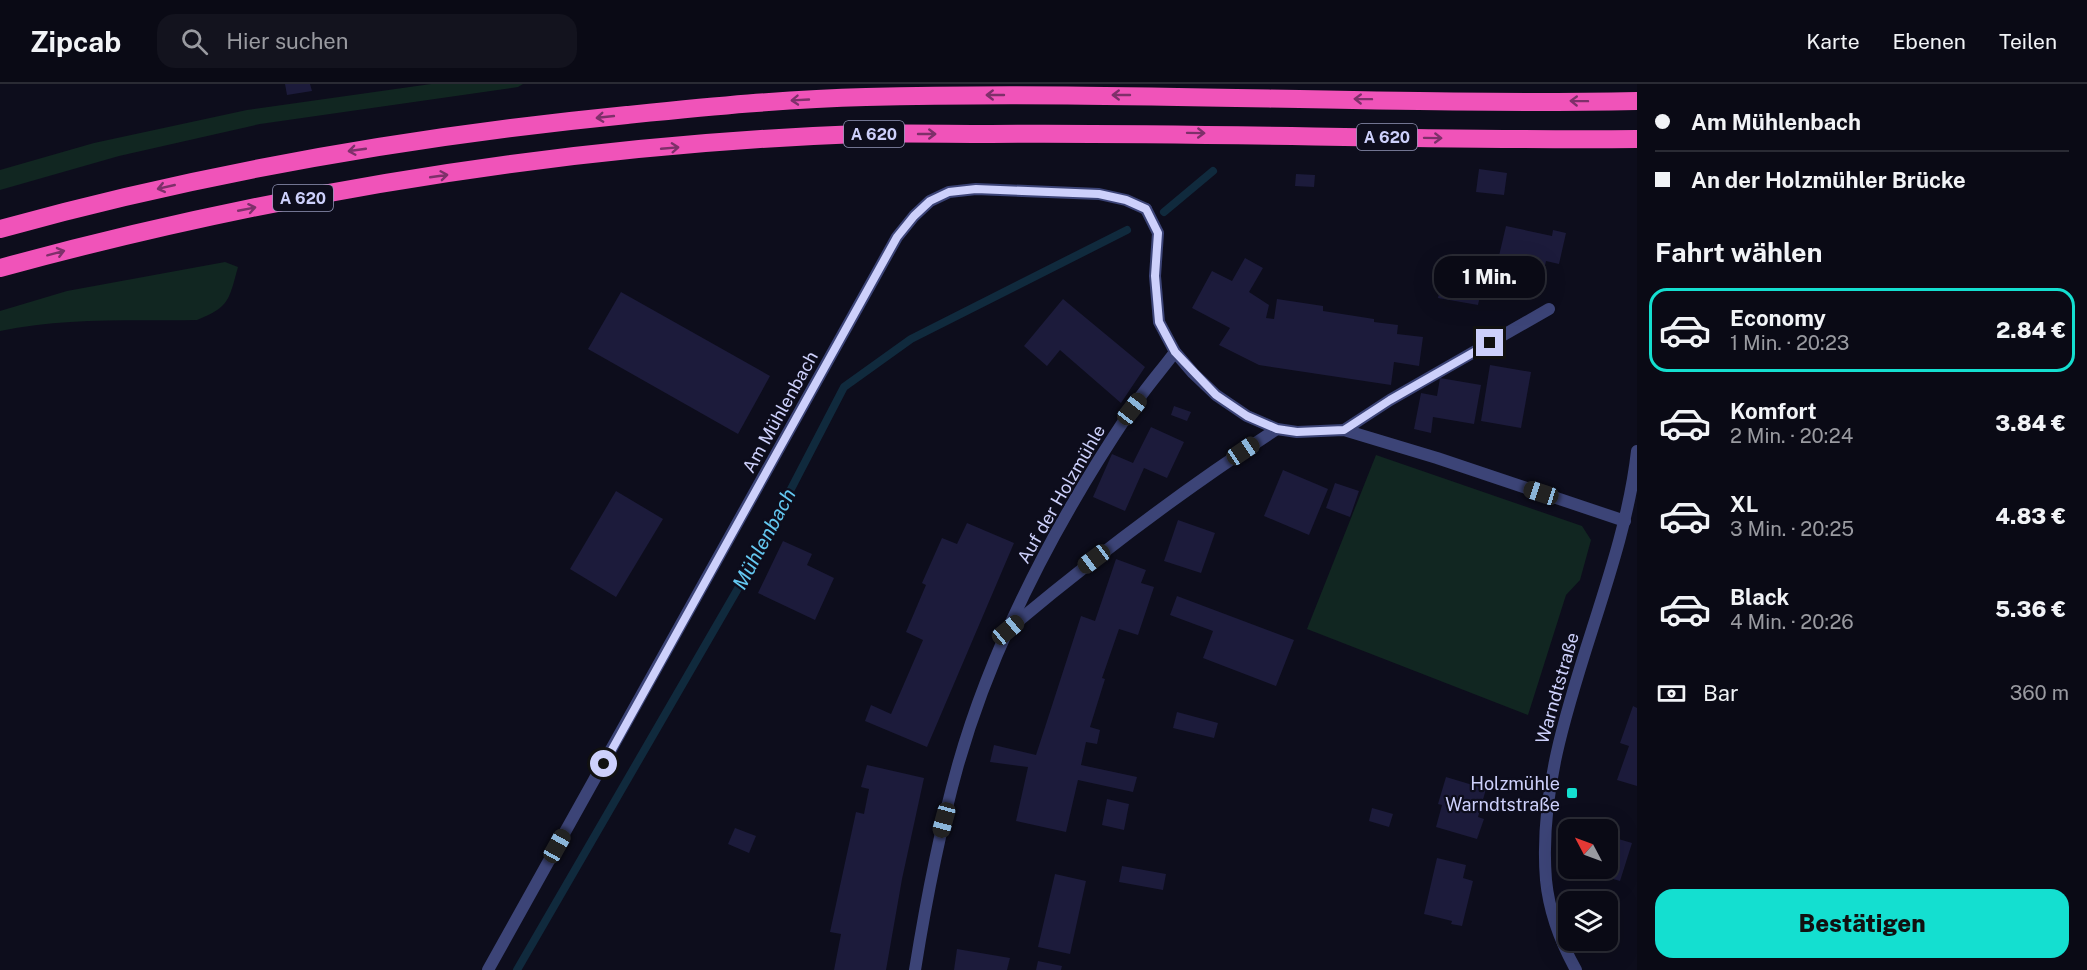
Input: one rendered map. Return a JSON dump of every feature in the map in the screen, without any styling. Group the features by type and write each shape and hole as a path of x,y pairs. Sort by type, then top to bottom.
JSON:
{"highway":[{"name":"A 620","path":"0,229 193,181 345,152 519,126 726,105 861,97 994,94 1637,101"},
{"name":"A 620","path":"0,268 204,217 354,188 526,163 731,142 859,134 1138,132 1637,139"}],"street":[{"name":"Am Mühlenbach","path":"488,970 897,237 930,201 949,192 976,189 1099,194 1126,200 1146,209 1158,233 1155,276 1159,322 1175,352 1216,395 1247,416 1277,429 1297,432 1344,430"},
{"path":"1344,430 1390,400 1550,309"},
{"name":"Auf der Holzmühle","path":"915,970 939,839 956,774 983,692 1008,630 1049,547 1088,477 1132,409 1175,352"},
{"name":"Auf der Holzmühle","path":"1008,630 1078,571 1174,499 1277,429"},
{"path":"1344,430 1437,458 1625,521"},
{"name":"Warndtstraße","path":"1576,970 1563,946 1546,883 1545,860 1550,788 1561,736 1625,521 1637,451"}],"green space":[{"path":"431,84 523,84 518,87 260,124 119,156 0,190 0,170 94,143 247,110"},
{"path":"225,262 238,267 230,294 216,311 197,320 73,322 0,331 0,311 67,291"},
{"path":"1376,455 1582,526 1591,540 1580,580 1566,595 1528,715 1307,629"}],"building":[{"path":"285,84 310,84 312,91 287,95"},
{"path":"1479,169 1507,173 1504,195 1476,192"},
{"path":"1296,174 1315,175 1314,187 1295,186"},
{"path":"1506,226 1552,236 1553,230 1566,233 1559,264 1546,261 1541,283 1495,273"},
{"path":"1245,258 1263,268 1249,292 1269,305 1266,318 1274,319 1277,299 1323,306 1323,311 1398,325 1397,334 1423,337 1419,366 1394,362 1391,385 1259,365 1219,345 1230,328 1192,308 1212,271 1232,281"},
{"path":"1446,261 1486,268 1478,305 1438,298"},
{"path":"621,292 770,376 738,434 588,349"},
{"path":"1063,299 1145,367 1121,403 1060,350 1047,366 1024,346"},
{"path":"1490,365 1531,372 1521,428 1481,421"},
{"path":"1440,378 1481,385 1474,424 1433,417 1431,433 1414,429 1421,393 1437,396"},
{"path":"1174,406 1191,412 1187,421 1171,415"},
{"path":"1151,427 1184,442 1167,478 1144,468 1125,511 1093,497 1112,454 1133,463"},
{"path":"1283,470 1328,489 1309,535 1264,516"},
{"path":"1335,483 1359,491 1350,517 1326,508"},
{"path":"616,491 663,519 616,597 570,569"},
{"path":"1178,520 1215,533 1201,573 1164,561"},
{"path":"967,523 1014,543 927,747 865,721 871,705 891,714 923,640 906,632 926,585 922,583 942,538 957,544"},
{"path":"783,541 812,554 807,565 834,578 815,620 758,593"},
{"path":"1116,559 1146,570 1141,583 1154,587 1138,635 1119,629 1102,678 1105,679 1090,727 1100,730 1097,744 1086,742 1081,765 1137,777 1133,792 1078,780 1066,832 1016,821 1028,767 990,762 994,745 1036,755 1081,616 1095,621"},
{"path":"1177,596 1294,640 1276,686 1203,658 1213,631 1170,615"},
{"path":"1633,706 1637,708 1637,786 1617,780 1629,746 1620,743"},
{"path":"1177,712 1218,723 1214,738 1173,728"},
{"path":"867,765 924,778 902,879 886,970 834,970 841,934 830,932 856,812 864,814 869,789 861,787"},
{"path":"1446,777 1486,789 1478,817 1484,819 1477,839 1436,827 1442,805 1438,804"},
{"path":"1107,799 1129,804 1124,830 1102,825"},
{"path":"1372,808 1393,814 1389,827 1369,821"},
{"path":"735,828 756,836 749,853 728,844"},
{"path":"1618,839 1632,843 1620,881 1613,879 1618,879"},
{"path":"1437,858 1466,865 1463,878 1473,881 1462,926 1424,914"},
{"path":"1122,866 1166,874 1163,890 1119,882"},
{"path":"1055,874 1086,881 1070,954 1038,947"},
{"path":"957,949 1010,958 1007,970 954,970"},
{"path":"1038,961 1062,966 1061,970 1036,970"}],"waterway":[{"name":"Mühlenbach","path":"1164,212 1213,171"},
{"name":"Mühlenbach","path":"517,970 751,566 844,387 911,339 1127,230"}],"place":[{"name":"Holzmühle Warndtstraße","path":"1572,793"}],"route":[{"path":"604,764 897,237 930,201 949,192 976,189 1099,194 1126,200 1146,209 1158,233 1155,276 1159,322 1175,352 1216,395 1247,416 1277,429 1297,432 1344,430 1390,400 1490,343"}]}
